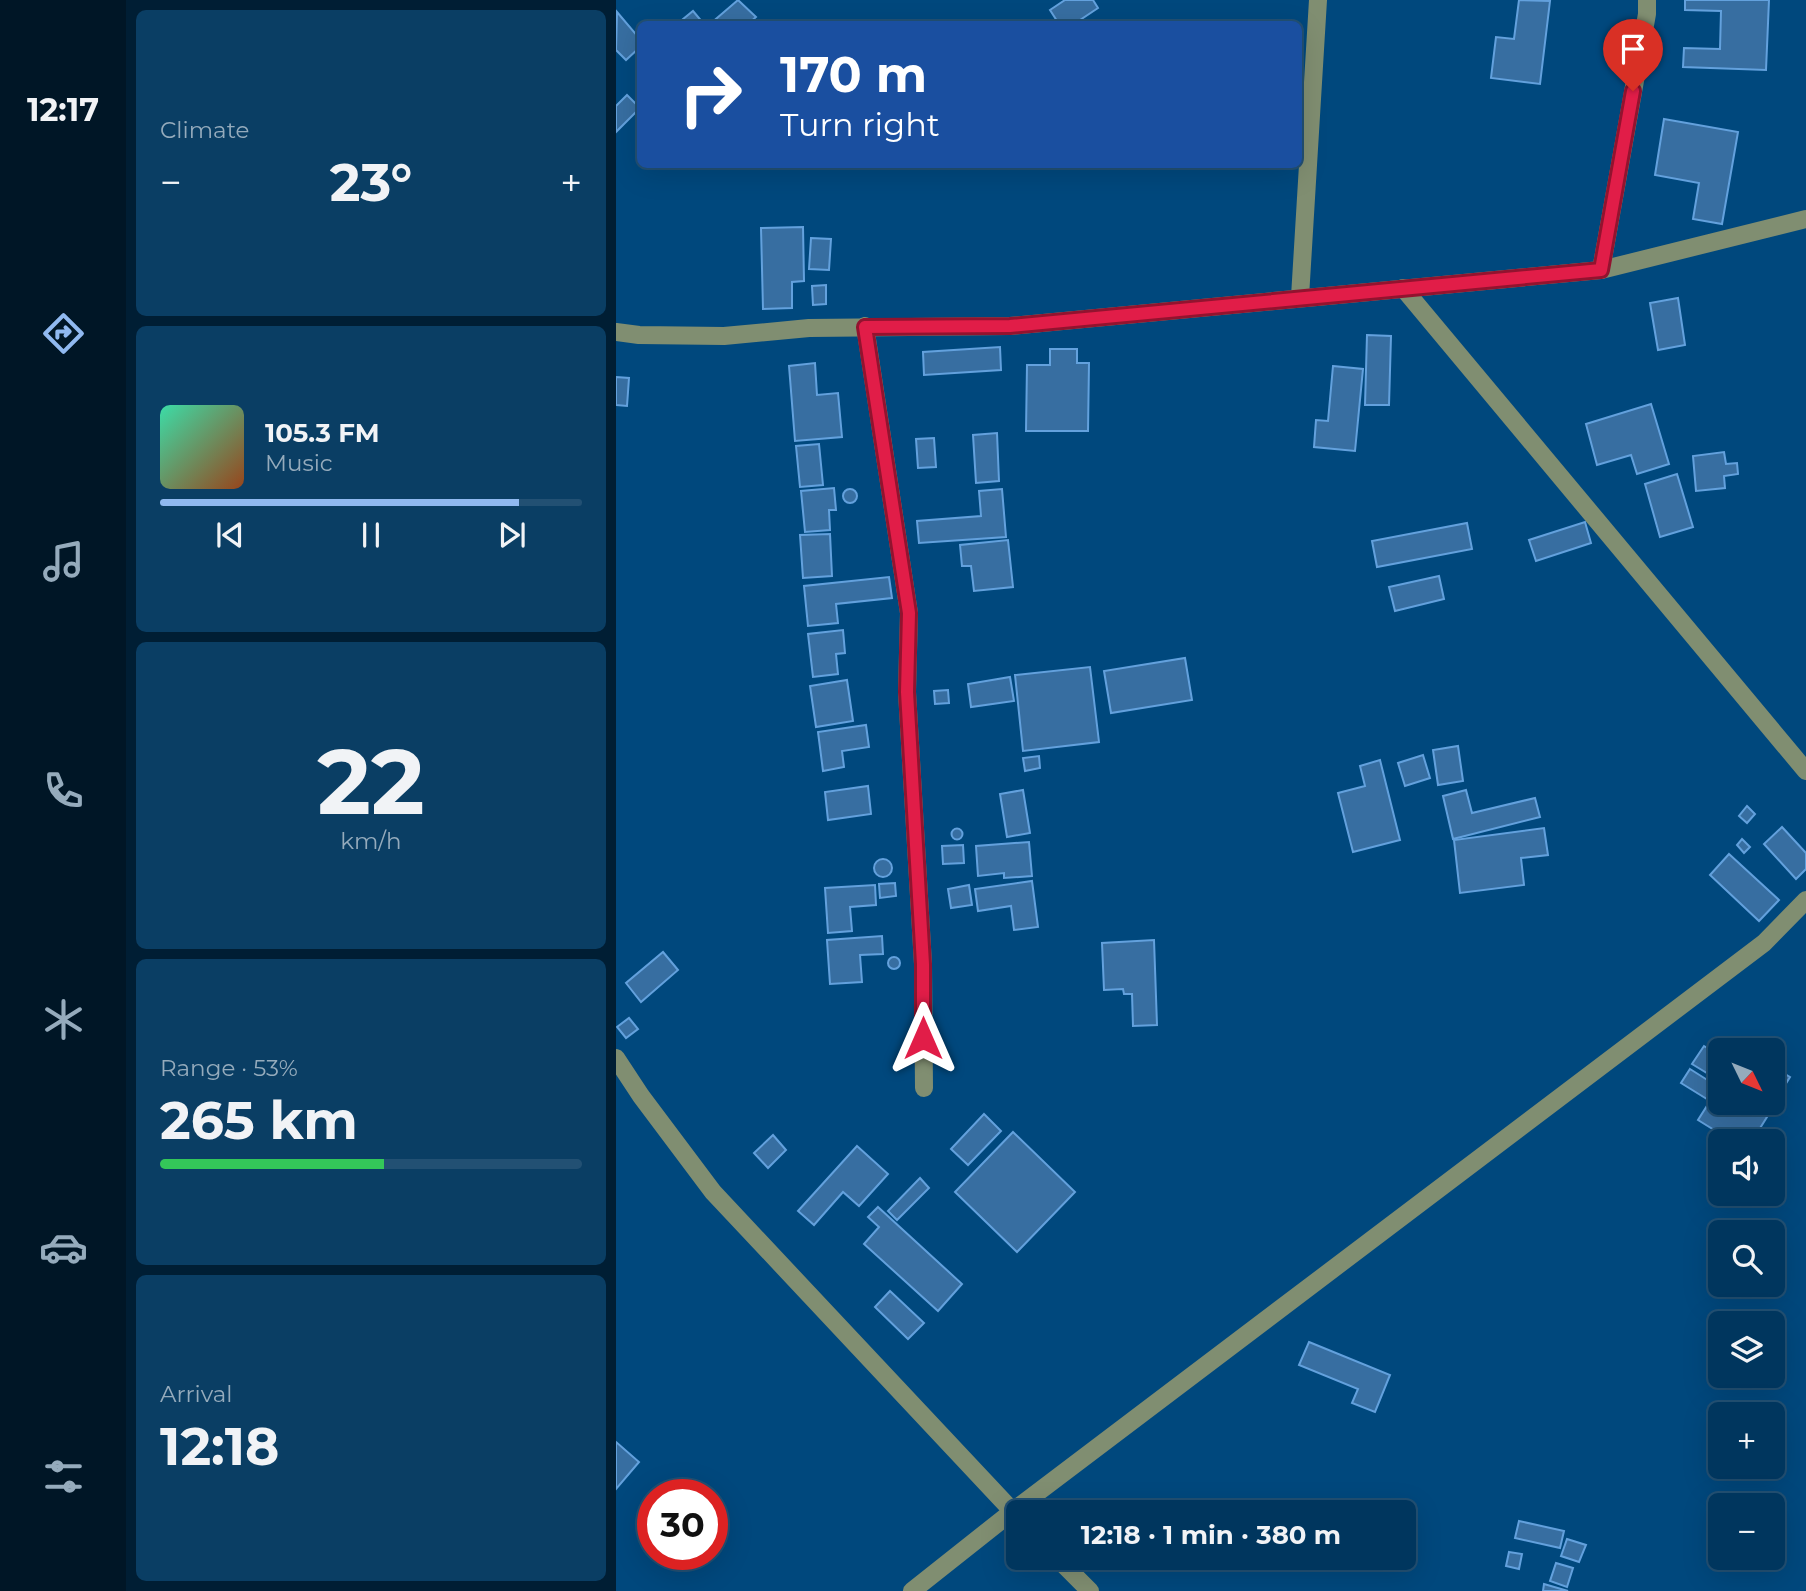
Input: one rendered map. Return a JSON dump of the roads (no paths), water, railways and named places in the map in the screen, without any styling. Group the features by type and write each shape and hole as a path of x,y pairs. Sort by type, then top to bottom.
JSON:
{"street":[{"path":"1300,297 1318,0"},
{"path":"1601,270 1647,14 1647,0"},
{"path":"616,332 639,335 724,336 808,328 1010,326 1601,270 1806,219"},
{"path":"1403,288 1806,771"},
{"path":"865,327 909,613 907,692 923,964 924,1088"},
{"path":"1034,1500 1764,943 1806,900"},
{"path":"616,1058 713,1192 1006,1503"},
{"path":"912,1591 1006,1521"},
{"path":"1069,1570 1090,1591"}]}
